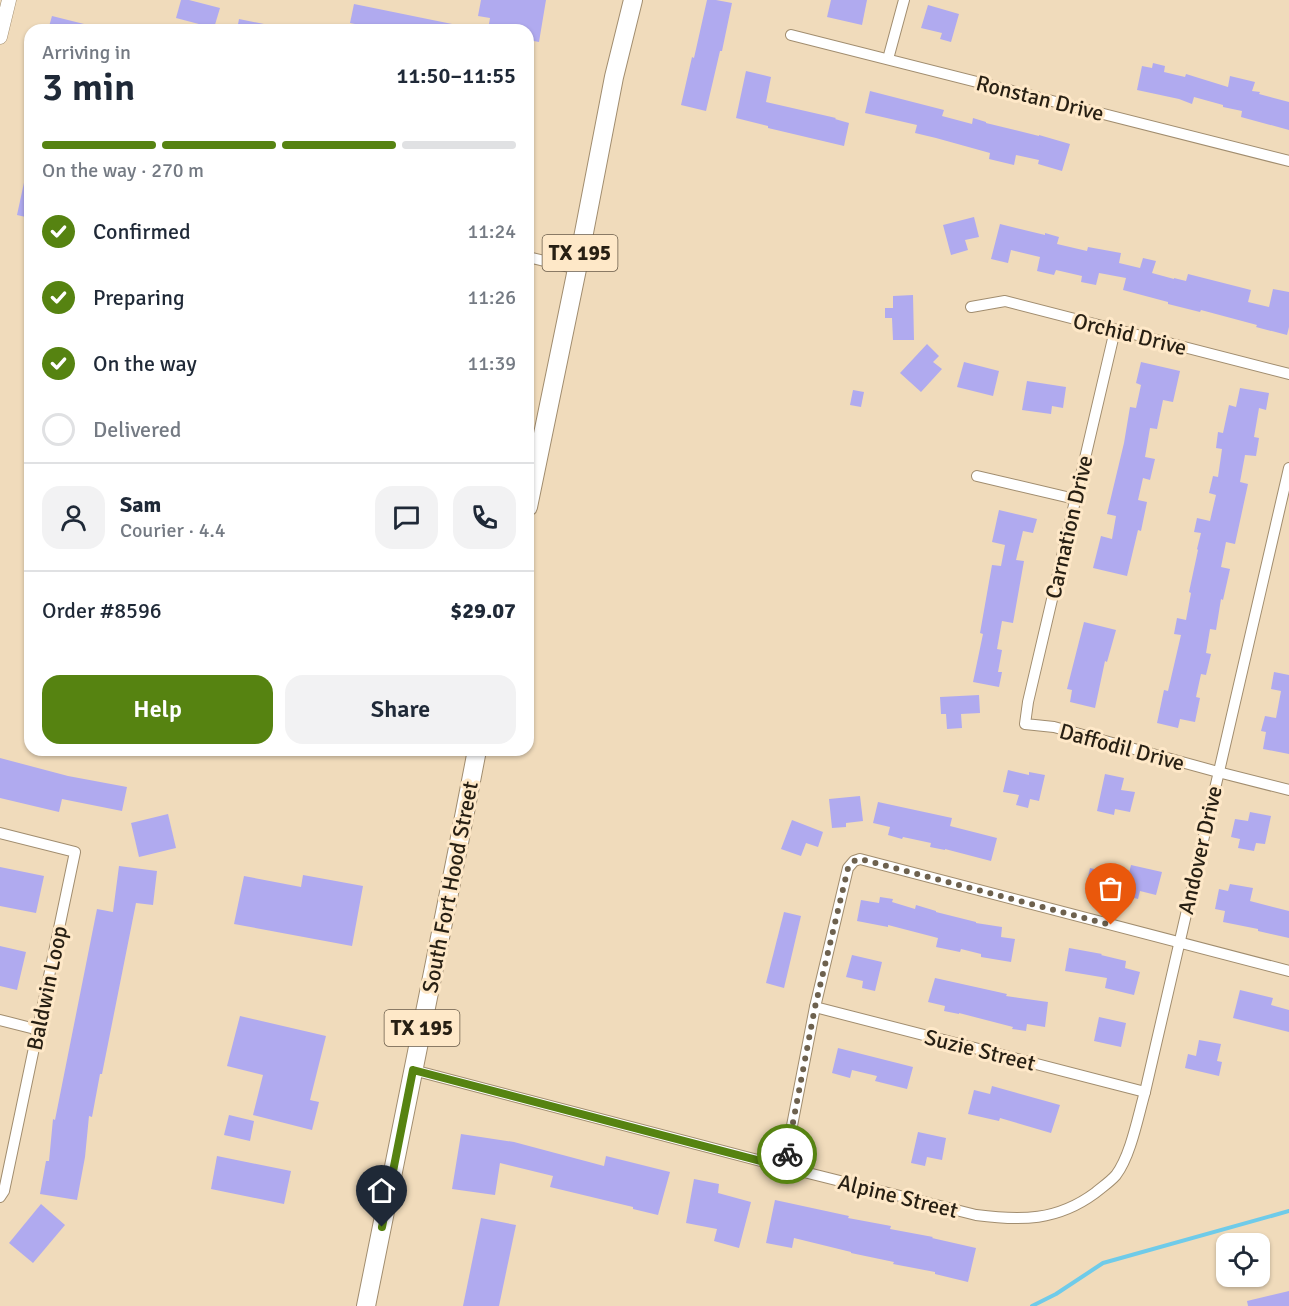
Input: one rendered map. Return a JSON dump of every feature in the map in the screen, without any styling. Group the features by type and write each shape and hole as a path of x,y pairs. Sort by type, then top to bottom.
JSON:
{"highway":[{"name":"TX 195","path":"534,478 614,77 633,0"},
{"name":"South Fort Hood Street","path":"366,1306 476,756"}],"street":[{"path":"0,37 9,0"},
{"path":"888,59 904,0"},
{"name":"Ronstan Drive","path":"791,34 1289,161"},
{"path":"534,258 577,269"},
{"name":"Orchid Drive","path":"972,307 1005,301 1289,374"},
{"name":"Carnation Drive","path":"1025,724 1028,702 1115,330"},
{"name":"Andover Drive","path":"1071,1208 1091,1196 1115,1176 1129,1147 1145,1092 1289,468"},
{"path":"977,476 1076,499"},
{"name":"Daffodil Drive","path":"1025,724 1054,728 1289,790"},
{"name":"Baldwin Loop","path":"0,833 75,852 39,1030 4,1191 0,1197"},
{"path":"784,1167 815,1007 848,868 854,861 860,859 1289,971"},
{"name":"Suzie Street","path":"815,1007 1145,1092"},
{"path":"0,1020 39,1030"},
{"name":"Alpine Street","path":"413,1070 976,1215 1006,1219 1043,1217 1071,1208"}],"building":[{"path":"181,0 220,8 215,24 199,24 176,18"},
{"path":"481,0 546,0 539,42 534,41 534,24 489,24 490,18 478,16"},
{"path":"707,0 732,3 706,111 681,105"},
{"path":"831,0 867,0 862,25 827,17"},
{"path":"354,4 452,24 355,24 350,23"},
{"path":"928,5 959,14 951,42 940,39 942,33 921,28"},
{"path":"52,16 84,24 50,24"},
{"path":"239,19 264,24 238,24"},
{"path":"1153,63 1165,66 1164,72 1185,77 1186,74 1228,87 1230,76 1255,82 1252,91 1289,102 1289,130 1241,117 1242,111 1194,97 1192,104 1137,90 1142,66 1152,68"},
{"path":"746,71 771,77 766,102 849,123 844,146 736,118"},
{"path":"870,91 944,110 942,116 972,124 973,118 1070,144 1062,171 1038,164 1039,160 1016,155 1014,165 989,159 990,153 915,133 917,125 865,113"},
{"path":"24,183 24,217 17,215"},
{"path":"974,217 979,237 965,240 968,250 951,255 943,225"},
{"path":"1000,224 1059,237 1057,244 1087,251 1088,247 1121,253 1119,263 1140,268 1143,258 1156,261 1152,273 1174,279 1186,281 1188,274 1251,290 1248,302 1269,307 1273,289 1289,292 1287,335 1123,290 1126,278 1099,273 1096,285 1081,282 1082,276 1056,270 1054,275 1037,271 1040,257 1011,250 1008,263 991,259"},
{"path":"913,295 914,340 893,340 892,318 885,318 885,308 893,308 893,296"},
{"path":"927,344 939,356 933,362 942,369 921,392 900,373"},
{"path":"964,362 999,371 993,396 957,387"},
{"path":"1141,362 1180,371 1173,402 1163,400 1157,429 1150,428 1145,457 1155,459 1150,480 1143,478 1138,500 1147,502 1127,576 1093,568 1101,536 1112,539 1116,516 1107,514 1130,407 1136,408 1141,385 1136,383"},
{"path":"1027,381 1066,387 1063,408 1052,406 1051,414 1022,410"},
{"path":"1240,388 1269,393 1266,410 1259,408 1254,437 1259,438 1256,456 1245,455 1240,482 1248,484 1235,544 1226,542 1221,567 1230,569 1223,600 1221,599 1216,630 1210,629 1206,653 1211,654 1206,675 1201,674 1196,697 1200,698 1195,722 1180,719 1178,728 1157,723 1164,690 1168,691 1181,635 1174,634 1177,618 1186,620 1191,593 1189,592 1201,533 1194,532 1197,518 1210,521 1216,495 1209,493 1213,476 1218,477 1222,449 1216,448 1218,432 1223,433 1229,405 1236,407"},
{"path":"853,390 864,392 861,407 850,405"},
{"path":"999,510 1037,519 1033,533 1023,531 1016,560 1024,561 1013,623 1002,621 997,649 1002,650 998,672 1002,672 999,687 973,682 983,634 980,633 992,565 1001,566 1005,545 992,542"},
{"path":"1084,622 1116,630 1107,662 1105,661 1095,708 1070,702 1072,690 1067,689"},
{"path":"1274,672 1289,675 1289,754 1263,749 1266,732 1261,731 1265,716 1276,718 1281,691 1271,689"},
{"path":"979,695 980,713 961,714 962,728 947,729 946,714 941,714 940,697"},
{"path":"0,758 68,776 127,787 122,811 62,799 59,812 0,798"},
{"path":"1008,770 1029,775 1029,772 1045,775 1039,801 1030,799 1028,808 1016,805 1019,795 1003,792"},
{"path":"1105,774 1124,778 1121,790 1135,792 1130,812 1115,809 1114,815 1097,811"},
{"path":"860,796 863,821 846,823 846,827 832,828 829,799"},
{"path":"878,802 952,818 950,826 997,838 991,861 930,847 931,843 888,835 890,827 873,823"},
{"path":"1250,812 1271,816 1265,844 1256,843 1254,851 1238,848 1240,839 1231,837 1235,819 1248,821"},
{"path":"168,814 176,848 139,857 131,823"},
{"path":"792,820 823,832 818,847 806,843 801,856 781,849"},
{"path":"1131,865 1162,872 1156,895 1140,891 1138,899 1086,885 1090,868 1128,877"},
{"path":"119,866 157,871 153,905 136,903 102,1074 100,1074 92,1117 89,1116 85,1157 77,1200 40,1194 46,1161 49,1161 53,1119 55,1120 97,909 113,912"},
{"path":"0,867 44,876 36,913 0,906"},
{"path":"303,875 363,886 352,946 234,924 244,876 301,887"},
{"path":"1230,884 1253,888 1250,901 1289,911 1289,938 1223,922 1225,911 1215,909 1219,889 1228,891"},
{"path":"880,897 893,899 892,902 915,909 916,905 976,923 1002,927 1001,937 1015,939 1011,962 981,957 981,954 961,949 960,952 936,947 938,938 888,925 888,927 857,921 861,900 879,903"},
{"path":"784,912 801,916 784,988 766,983"},
{"path":"0,946 26,952 17,990 0,986"},
{"path":"1069,948 1126,961 1125,968 1140,972 1134,995 1105,988 1107,978 1065,971"},
{"path":"852,955 882,962 875,991 862,988 863,981 846,977"},
{"path":"935,978 1007,994 1006,996 1048,1002 1045,1027 1027,1024 1026,1031 1012,1029 1013,1027 944,1011 945,1006 928,1002"},
{"path":"1240,990 1273,998 1271,1005 1289,1010 1289,1032 1233,1018"},
{"path":"240,1016 326,1036 310,1100 319,1102 312,1130 253,1115 263,1075 227,1066"},
{"path":"1099,1017 1126,1023 1121,1047 1094,1041"},
{"path":"1199,1040 1221,1044 1217,1061 1222,1062 1219,1076 1185,1068 1188,1054 1196,1056"},
{"path":"838,1048 913,1067 907,1089 875,1081 877,1076 852,1070 850,1078 832,1073"},
{"path":"992,1086 1060,1105 1051,1133 1000,1118 999,1121 968,1114 974,1090 990,1094"},
{"path":"229,1115 254,1121 250,1141 224,1135"},
{"path":"918,1132 946,1138 942,1160 927,1157 925,1166 911,1163"},
{"path":"461,1134 514,1142 604,1166 606,1156 670,1172 658,1215 550,1187 553,1176 500,1163 495,1195 452,1189"},
{"path":"217,1156 291,1171 284,1204 211,1189"},
{"path":"694,1179 719,1184 718,1193 751,1202 739,1248 714,1241 717,1229 686,1223"},
{"path":"775,1200 976,1248 968,1282 794,1238 792,1248 766,1243"},
{"path":"41,1204 65,1225 33,1263 9,1243"},
{"path":"481,1218 516,1225 499,1306 463,1306"},
{"path":"1289,1291 1289,1306 1248,1306 1247,1301"}],"waterway":[{"path":"1032,1306 1056,1294 1103,1263 1289,1211"}],"way so far":[{"path":"787,1154 815,1007 848,868 854,861 860,859 1111,925"}],"route":[{"path":"382,1227 413,1070 784,1167 787,1154"}]}
